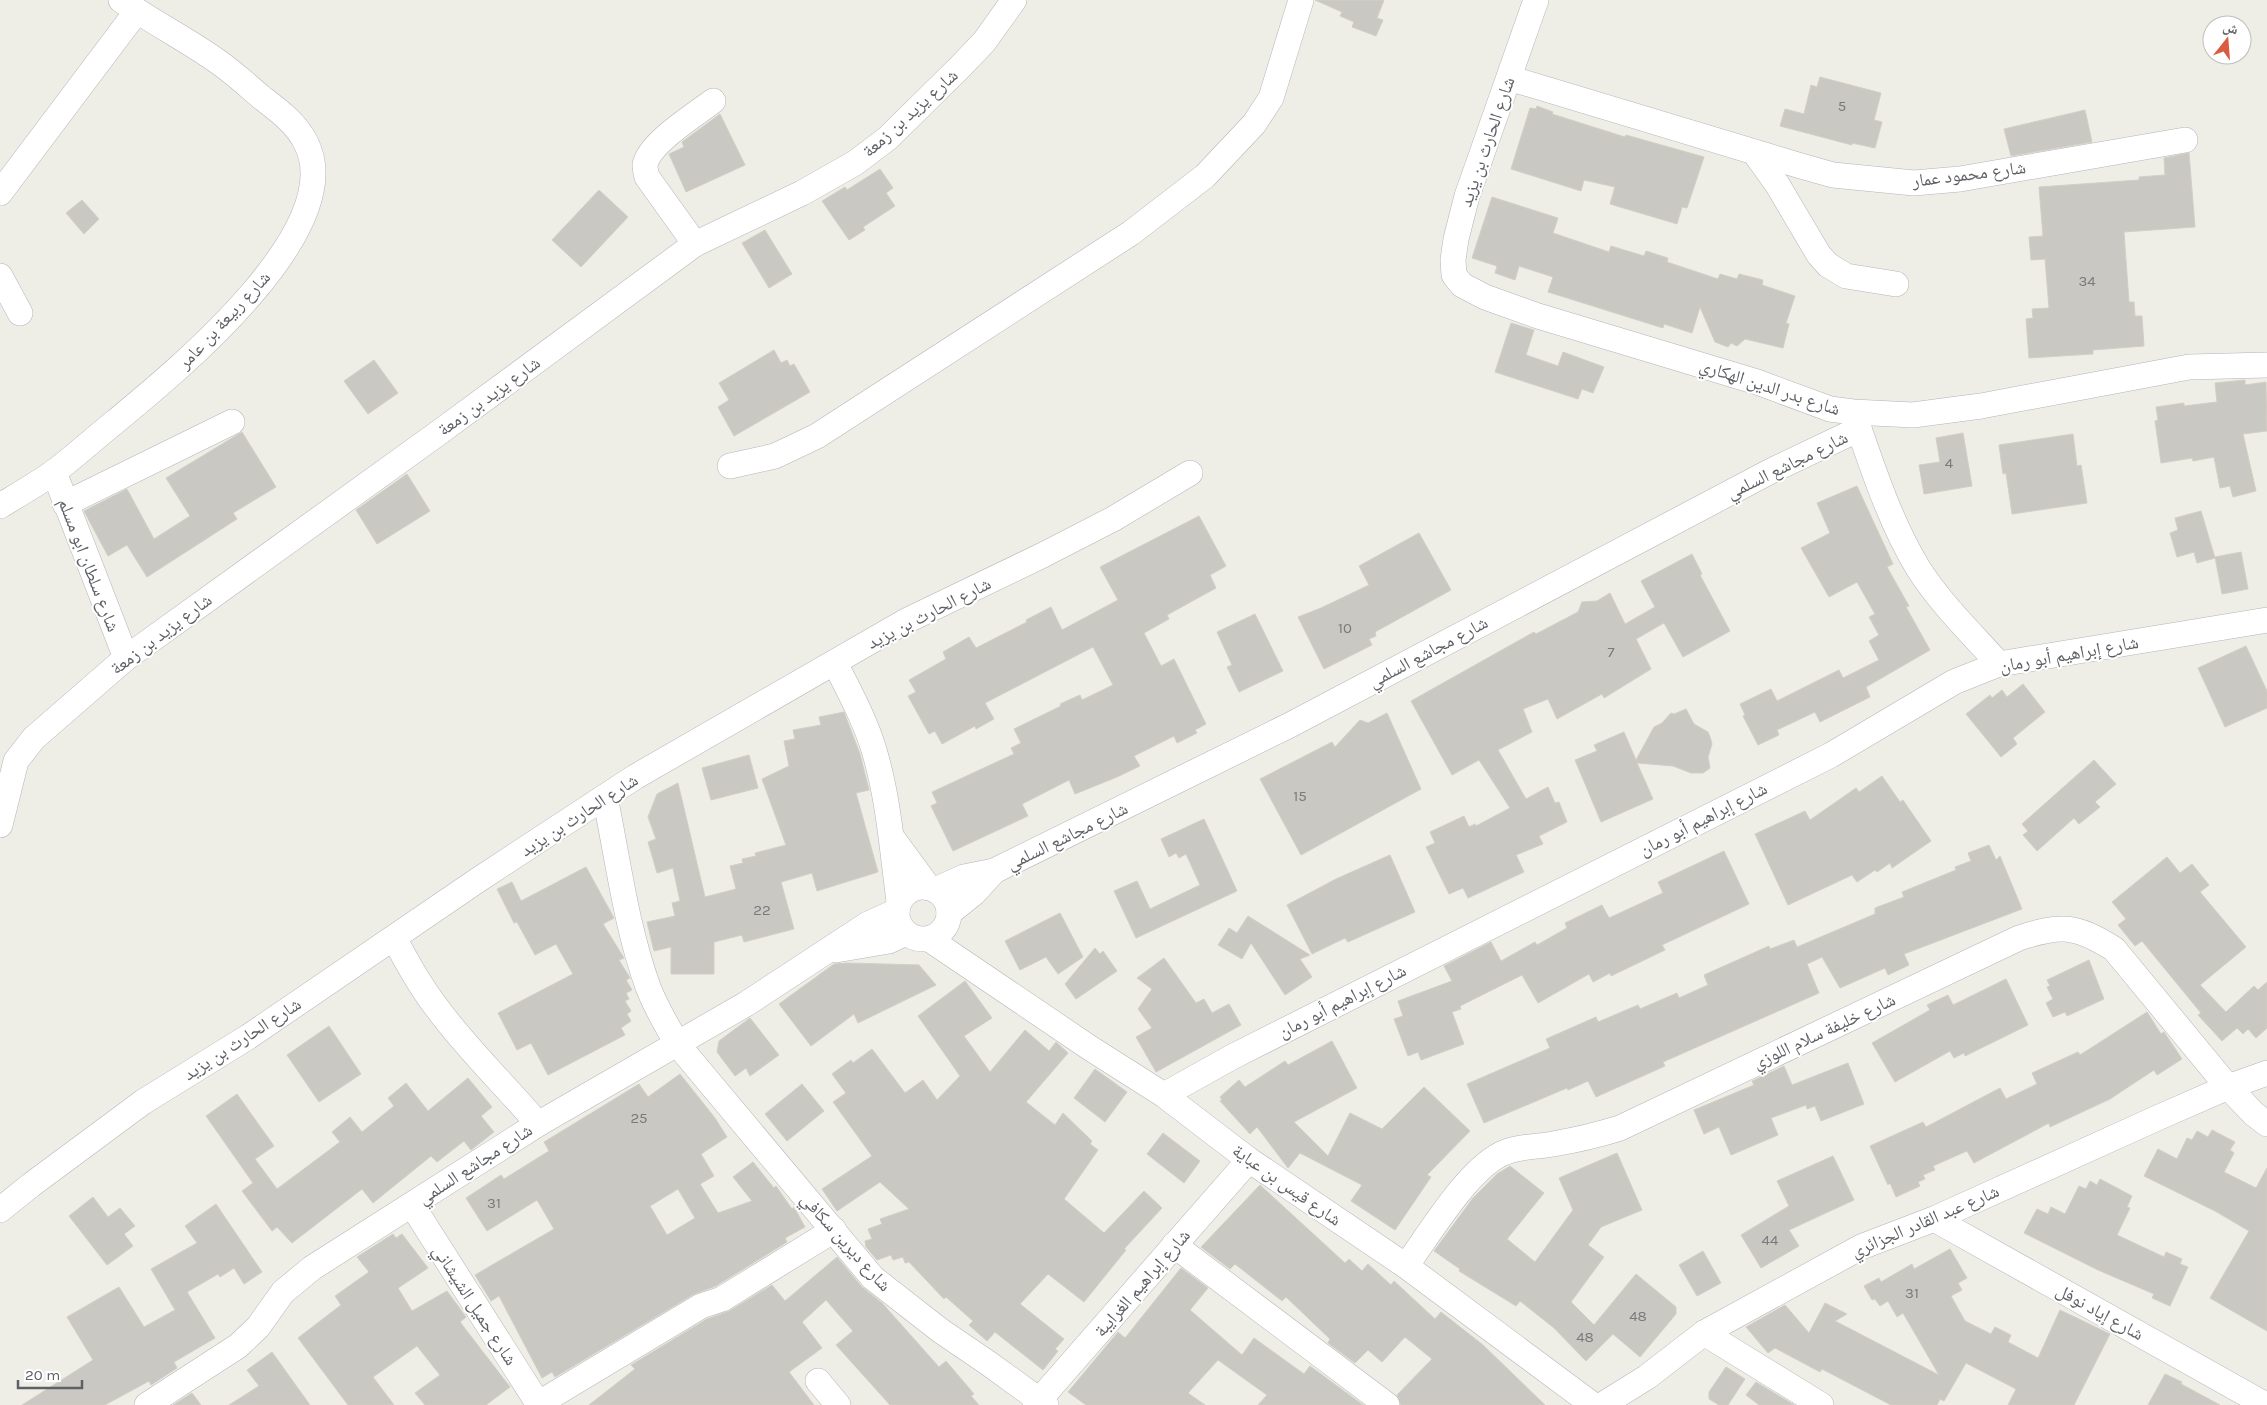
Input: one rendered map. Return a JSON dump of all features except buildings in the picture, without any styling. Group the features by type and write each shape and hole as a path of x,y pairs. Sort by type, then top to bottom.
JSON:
{"street":[{"name":"شارع يزيد بن زمعة","path":"0,825 8,766 34,738 126,658 437,434 695,244 802,193 855,162 888,138 984,42 1014,0"},
{"path":"730,466 775,456 817,436 1131,233 1205,176 1254,124 1271,98 1301,0"},
{"name":"شارع الحارث بن يزيد","path":"1462,285 1454,274 1453,260 1456,239 1467,196 1536,0"},
{"path":"0,193 129,6"},
{"name":"شارع ربيعة بن عامر","path":"0,506 54,472 170,376 229,319 272,269 304,216 310,195 311,160 306,144 295,126 218,62 129,6"},
{"name":"شارع محمود عمار","path":"1509,78 1833,175 1914,183 1960,179 2185,140"},
{"path":"695,244 647,177 645,166 650,155 665,138 713,101"},
{"path":"1754,152 1777,184 1819,255 1828,265 1846,276 1896,284"},
{"path":"0,276 20,313"},
{"name":"شارع بدر الدين الهكاري","path":"1462,285 1485,297 1538,316 1757,382 1830,409 1856,421 1981,406 2189,367 2267,365"},
{"path":"1856,421 1904,542 1919,569 1946,605 1999,664"},
{"name":"شارع مجاشع السلمي","path":"932,889 964,877 994,871 1290,725 1771,471 1856,421"},
{"path":"65,504 232,422"},
{"name":"شارع سلطان ابو مسلم","path":"54,472 126,658"},
{"name":"شارع الحارث بن يزيد","path":"0,1210 31,1184 144,1102 248,1037 635,778 906,621 1043,556 1104,524 1190,473"},
{"name":"شارع إبراهيم أبو رمان","path":"1164,1095 1232,1056 1831,755 1954,682 1999,664 2267,620"},
{"path":"835,663 874,748 884,789 908,921"},
{"name":"شارع ديرين سكافي","path":"605,797 632,930 642,966 656,1006 678,1045 863,1266 893,1295 1040,1403"},
{"path":"893,839 932,889 945,900 948,918 940,933 908,921"},
{"name":"شارع مجاشع السلمي","path":"948,918 994,871"},
{"path":"908,921 912,890 932,889"},
{"name":"شارع قيس بن عباية","path":"948,918 977,972"},
{"name":"شارع مجاشع السلمي","path":"147,1405 238,1346 258,1326 283,1292 312,1268 538,1124 678,1045 746,1004 868,924 908,921"},
{"name":"شارع قيس بن عباية","path":"908,921 977,972 1164,1095 1249,1160 1406,1266 1592,1405"},
{"name":"شارع خليفة سلام اللوزي","path":"1406,1266 1451,1203 1482,1167 1502,1153 1525,1147 1584,1139 1620,1128 2018,938 2045,929 2071,929 2090,934 2114,949 2228,1087 2254,1114 2267,1124"},
{"path":"394,938 415,977 440,1013 538,1124"},
{"name":"شارع عبد القادر الجزائري","path":"1602,1405 1647,1377 1704,1333 1861,1247 1934,1219 2228,1087 2267,1073"},
{"name":"شارع إبراهيم الغرايبة","path":"1040,1403 1249,1160"},
{"name":"شارع جميل الشيشاني","path":"412,1205 539,1404"},
{"name":"شارع إياد نوفل","path":"1934,1219 2266,1405"},
{"path":"539,1404 701,1306 722,1300 834,1230"},
{"path":"1174,1245 1387,1405"},
{"path":"1704,1333 1821,1405"},
{"path":"818,1381 838,1405"}]}
